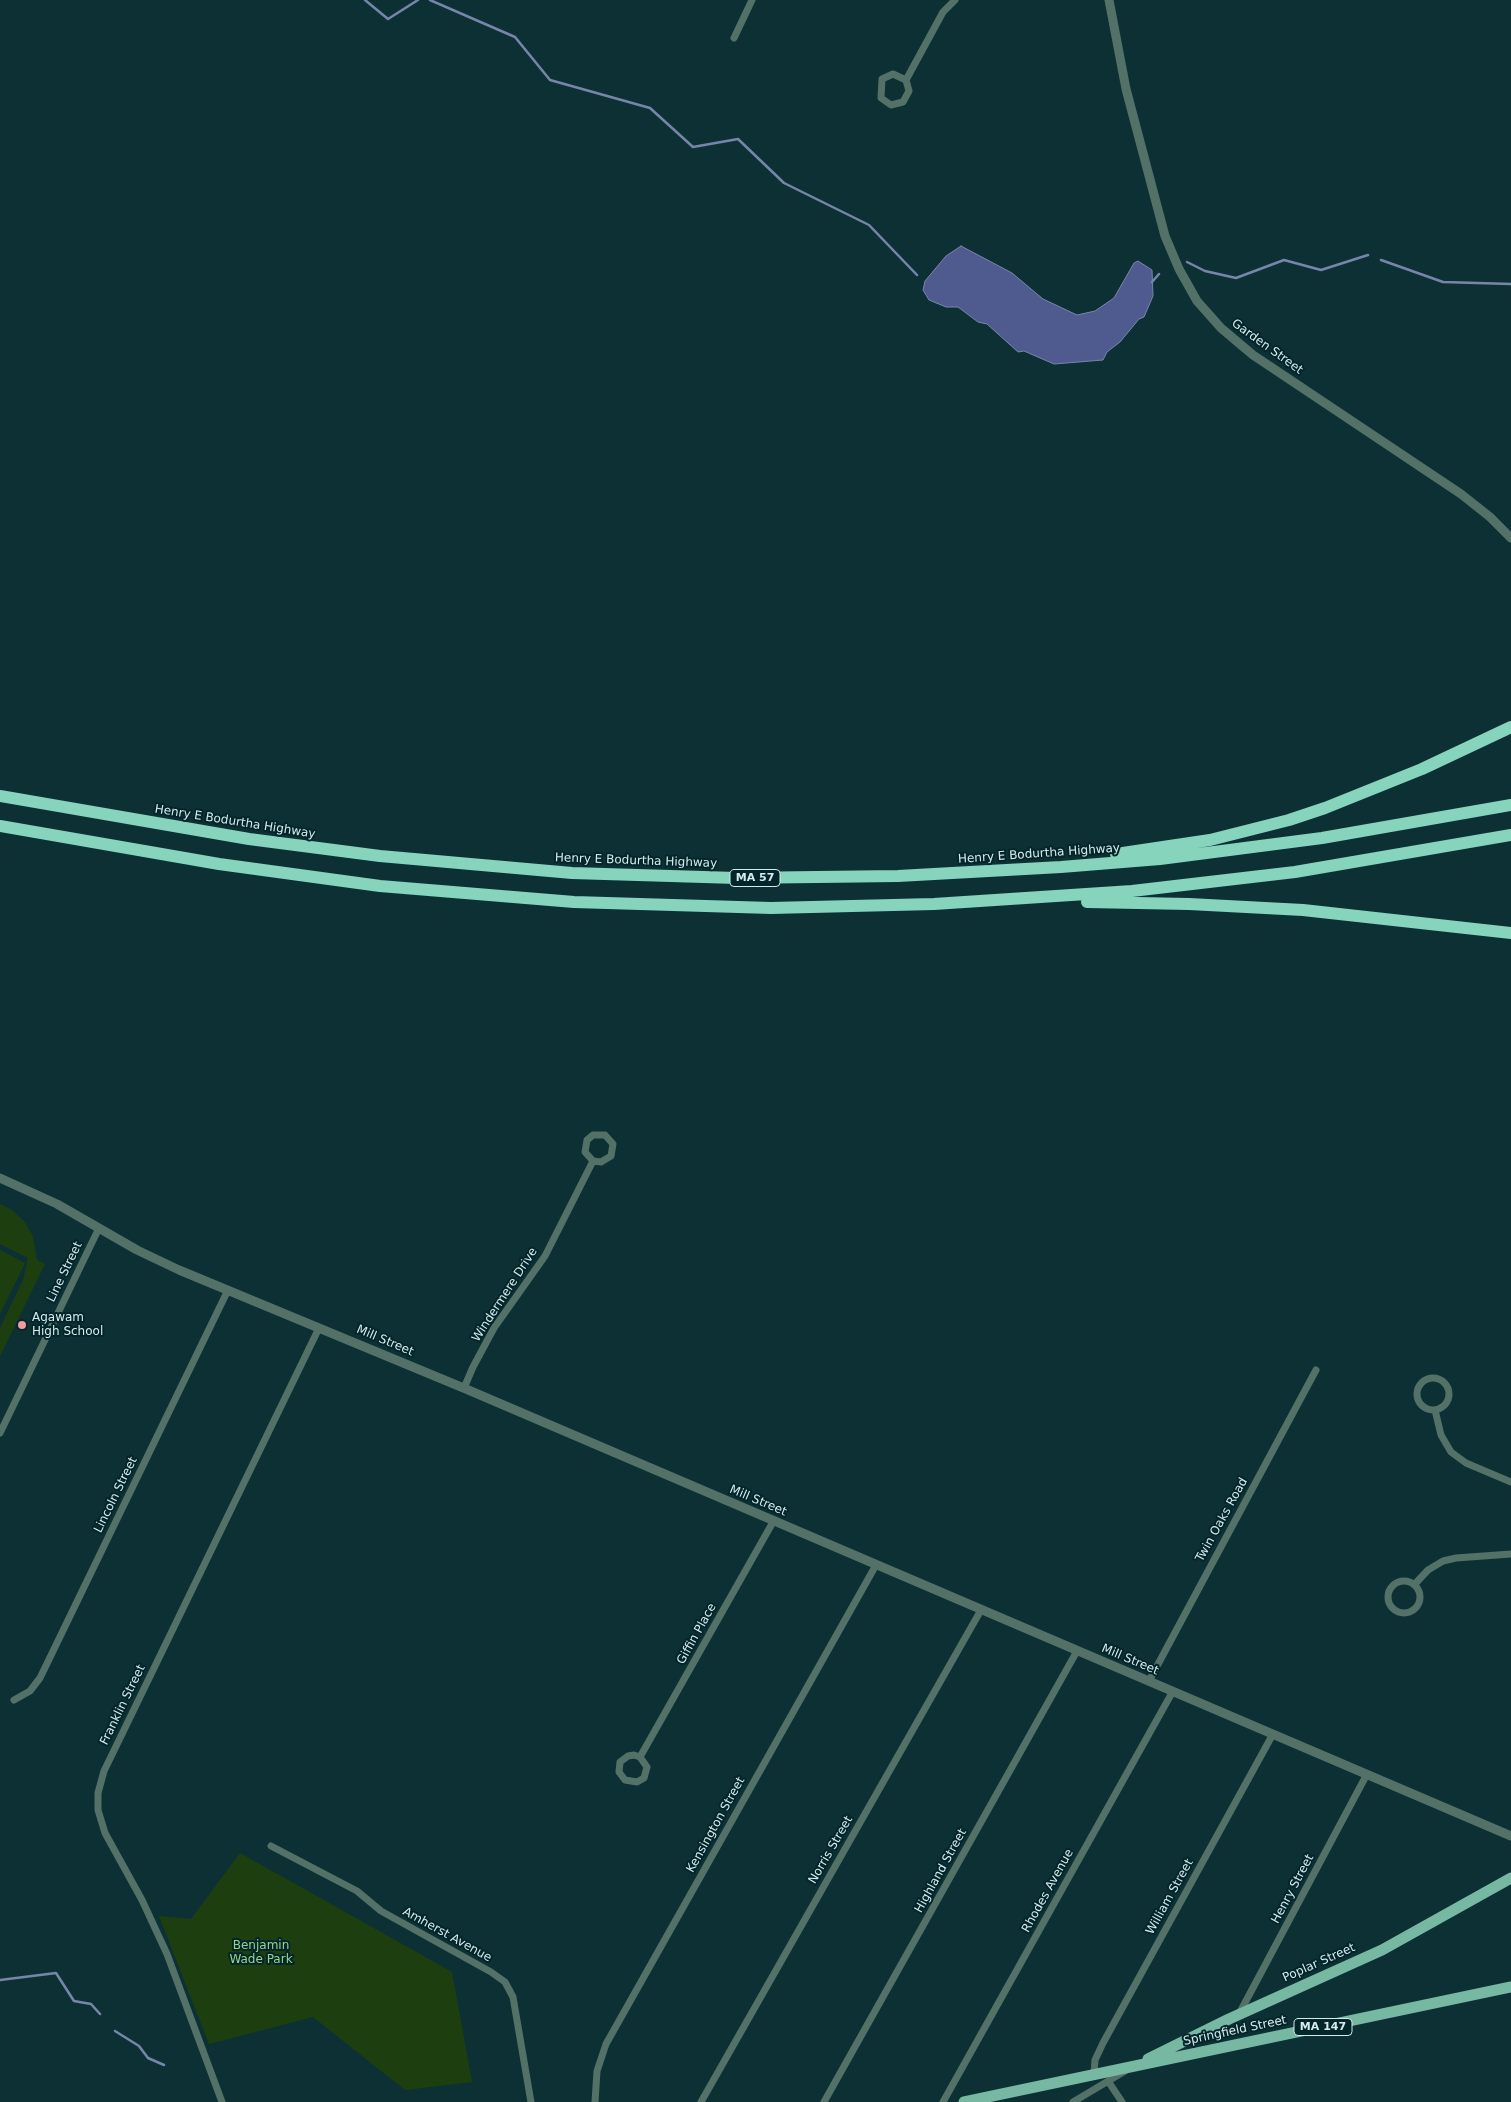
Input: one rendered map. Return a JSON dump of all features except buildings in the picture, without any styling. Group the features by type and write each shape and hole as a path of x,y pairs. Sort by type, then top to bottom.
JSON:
{"highway":[{"path":"931,874 1136,852 1242,832 1289,820 1354,797 1422,769 1511,727"},
{"name":"Henry E Bodurtha Highway","path":"0,796 265,842 395,858 501,868 703,878 802,878 931,874 1078,866 1193,855 1322,838 1511,805"},
{"path":"0,826 251,869 380,886 511,898 616,904 763,908 845,907 1132,892 1230,881 1327,867 1511,835"},
{"path":"999,900 1246,906 1367,916 1511,933"}],"main road":[{"name":"Poplar Street","path":"1134,2066 1239,2014 1382,1950 1511,1878"},
{"name":"Springfield Street","path":"964,2102 1005,2098 1094,2074 1511,1987"}],"street":[{"path":"734,38 752,0"},
{"path":"906,80 893,74 882,79 881,98 892,105 903,102 909,91 906,80 943,12 955,0"},
{"name":"Garden Street","path":"1109,0 1126,90 1164,236 1179,270 1197,301 1221,328 1253,355 1460,494 1490,517 1511,538"},
{"path":"593,1135 605,1135 612,1141 612,1153 604,1161 592,1161 585,1152 586,1140 593,1135"},
{"name":"Windermere Drive","path":"464,1388 494,1328 545,1256 592,1161"},
{"name":"Mill Street","path":"0,1178 35,1193 160,1262 464,1388 773,1522 1511,1836"},
{"name":"Line Street","path":"0,1433 99,1228"},
{"name":"Lincoln Street","path":"14,1700 30,1691 40,1678 228,1290"},
{"name":"Franklin Street","path":"222,2102 167,1954 142,1900 106,1833 98,1810 98,1793 104,1772 122,1732 319,1328"},
{"name":"Twin Oaks Road","path":"1148,1681 1316,1370"},
{"path":"1432,1378 1442,1381 1449,1391 1446,1404 1435,1410 1429,1410 1423,1406 1417,1394 1423,1382 1432,1378"},
{"path":"1435,1410 1441,1435 1451,1452 1466,1463 1511,1482"},
{"name":"Giffin Place","path":"640,1757 773,1522"},
{"path":"1414,1585 1428,1570 1444,1561 1456,1558 1511,1554"},
{"name":"Kensington Street","path":"595,2102 596,2071 606,2044 876,1565"},
{"path":"1401,1582 1414,1585 1420,1597 1415,1608 1404,1613 1394,1610 1388,1599 1392,1586 1401,1582"},
{"name":"Norris Street","path":"701,2102 981,1610"},
{"name":"Highland Street","path":"824,2102 1077,1651"},
{"name":"Rhodes Avenue","path":"943,2102 1173,1691"},
{"name":"William Street","path":"1094,2074 1095,2060 1103,2042 1272,1734"},
{"path":"631,1755 640,1757 647,1766 644,1778 637,1782 625,1780 619,1772 620,1762 625,1757 631,1755"},
{"name":"Henry Street","path":"1239,2014 1367,1774"},
{"name":"Amherst Avenue","path":"271,1846 357,1891 381,1911 491,1972 505,1982 513,1997 531,2102"},
{"path":"1073,2102 1134,2066"},
{"path":"1108,2081 1122,2102"}],"green space":[{"path":"0,1204 12,1210 24,1221 33,1236 37,1260 45,1264 0,1356 0,1328 23,1280 28,1258 0,1244"},
{"path":"0,1250 25,1263 0,1314"},
{"name":"Benjamin Wade Park","path":"240,1853 452,1972 472,2082 405,2090 313,2017 209,2044 159,1916 191,1919"}],"water":[{"path":"961,246 1012,273 1043,299 1077,315 1095,311 1114,298 1134,263 1138,261 1152,270 1153,296 1144,317 1139,319 1120,342 1107,352 1103,360 1054,364 1024,351 1018,352 987,324 978,322 958,307 946,307 929,300 923,290 925,281 946,256"}],"waterway":[{"path":"365,0 388,19 418,0"},
{"path":"430,0 515,37 550,80 650,108 693,147 738,139 784,183 869,225 917,275"},
{"path":"1187,262 1205,271 1236,278 1284,260 1321,270 1368,255"},
{"path":"1381,260 1443,282 1511,284"},
{"path":"1152,282 1159,274"},
{"path":"0,1980 56,1973 74,2001 91,2004 100,2014"},
{"path":"115,2031 139,2046 148,2058 164,2065"}],"place":[{"name":"Agawam High School","path":"22,1325"}]}
